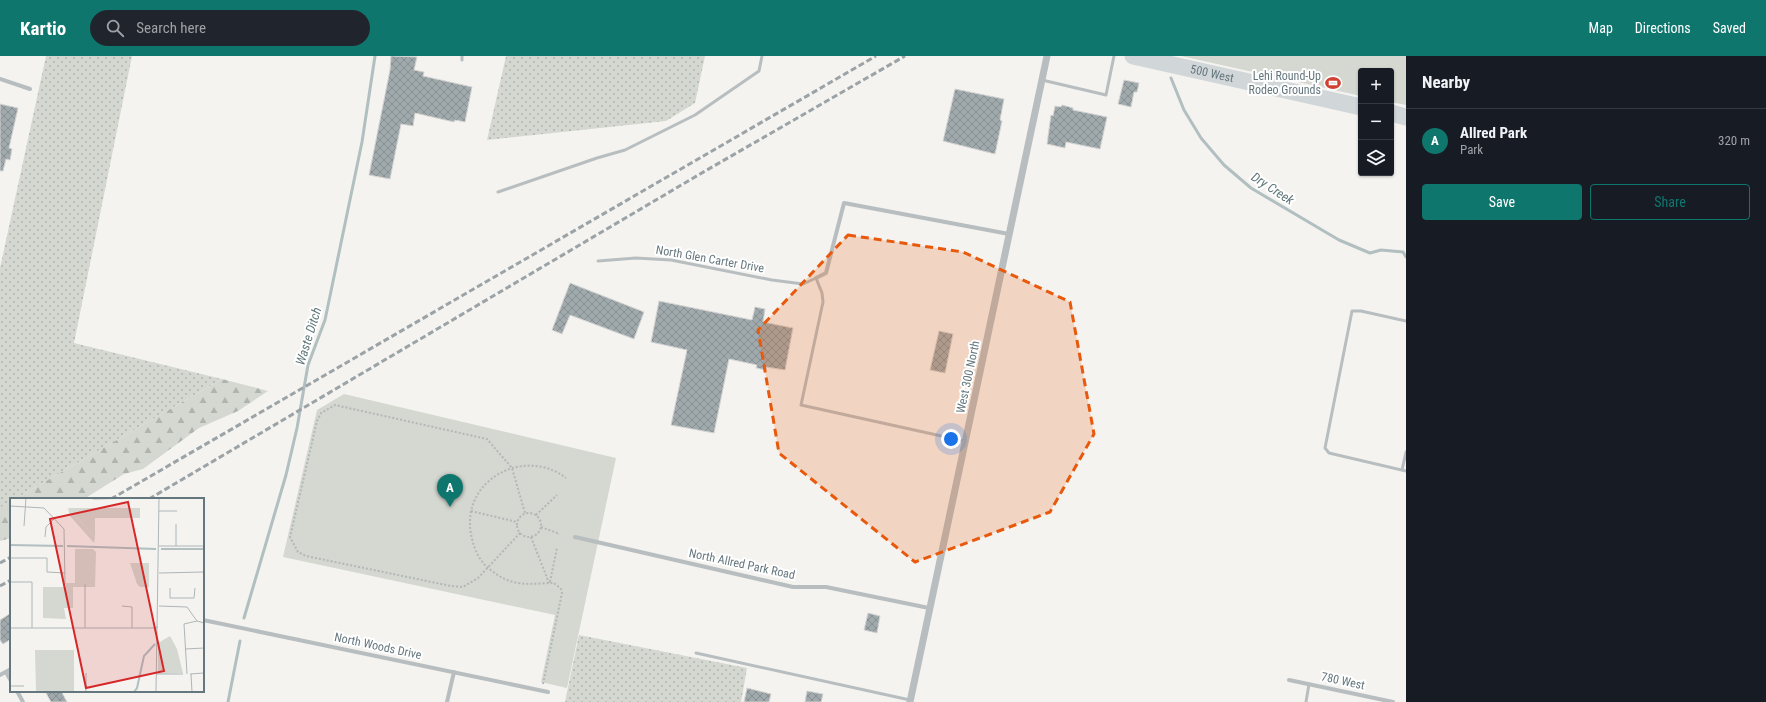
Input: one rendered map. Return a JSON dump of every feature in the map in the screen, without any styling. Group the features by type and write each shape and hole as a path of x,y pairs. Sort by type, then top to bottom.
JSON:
{"main road":[{"name":"500 West","path":"1133,56 1358,106"},
{"path":"1394,114 1406,116"}],"street":[{"name":"West 300 North","path":"910,701 1047,56"},
{"path":"0,79 30,89"},
{"path":"816,278 826,273 844,203 1010,234"},
{"name":"North Allred Park Road","path":"575,537 793,587 826,587 929,608"},
{"name":"North Woods Drive","path":"204,620 548,692"},
{"path":"0,675 10,669"},
{"path":"6,672 10,679"},
{"path":"447,702 454,672"},
{"name":"780 West","path":"1288,680 1393,702"},
{"path":"18,692 24,702"}],"lane":[{"path":"498,192 625,150 695,115 759,71 762,56"},
{"path":"1042,80 1106,95 1114,56"},
{"name":"North Glen Carter Drive","path":"598,261 636,258 671,260 772,280 803,284 816,278"},
{"path":"816,278 822,294 823,302 801,405 965,441"},
{"path":"1406,321 1361,311 1352,311 1325,448 1329,453 1406,471"},
{"path":"1402,470 1406,452"},
{"path":"696,653 910,701"},
{"path":"1306,702 1309,684"}],"path":[{"path":"520,534 478,578 463,586 451,586 306,556 298,552 292,545 290,537 317,421 321,414 335,405 482,437 494,445 512,468 525,513"},
{"path":"543,684 562,593 561,589 554,583 518,583 503,579 481,561 472,543 469,523 470,511 477,494 487,481 499,473 512,468 525,465 541,466 560,473 566,478"},
{"path":"536,515 557,495"},
{"path":"470,511 516,522"},
{"path":"520,534 531,536 536,534 541,527 540,521 536,515 525,513"},
{"path":"516,522 525,513"},
{"path":"516,522 516,526 520,534"},
{"path":"541,527 560,534"},
{"path":"531,536 549,583"},
{"path":"549,583 557,548"}],"highlighted area":[{"path":"848,235 963,252 1070,302 1094,434 1050,512 915,562 779,453 758,330"}],"green space":[{"path":"46,56 132,56 74,343 222,379 17,498 10,498 10,502 0,508 0,268"},
{"path":"506,56 705,56 695,103 666,121 487,140"},
{"name":"Lehi Round-Up Rodeo Grounds","path":"1181,56 1406,56 1406,105 1394,103 1394,68 1358,68 1358,95"},
{"path":"222,379 268,391 238,411 199,428 143,469 124,474 86,498 17,498"},
{"path":"344,394 616,458 567,688 541,682 555,615 283,557 317,410"},
{"path":"10,502 10,538 0,541 0,508"},
{"path":"579,635 747,668 741,702 565,702"}],"building":[{"path":"391,56 417,57 414,70 424,72 423,76 472,87 465,122 455,120 454,122 415,113 413,126 401,124 390,179 369,175 390,70"},
{"path":"1124,80 1139,83 1137,92 1134,92 1131,107 1118,104"},
{"path":"955,89 1004,99 1000,120 1002,121 995,154 943,141"},
{"path":"0,104 18,108 9,148 12,149 10,160 6,159 3,171 0,171"},
{"path":"1062,105 1073,108 1073,110 1107,117 1100,149 1066,142 1065,148 1047,144 1051,115 1053,116 1055,106 1061,107"},
{"path":"570,283 644,312 634,339 570,315 562,334 552,330"},
{"path":"659,301 752,320 755,307 765,309 763,322 793,328 785,370 766,367 766,370 756,368 757,365 729,359 714,433 671,425 687,350 651,342"},
{"path":"939,331 953,334 945,373 930,370"},
{"path":"868,613 880,616 877,633 864,630"},
{"path":"10,614 10,640 3,644 0,640 0,620"},
{"path":"747,688 771,694 769,702 744,702"},
{"path":"807,691 823,694 821,702 805,702"},
{"path":"46,692 62,692 67,702 51,702"}],"waterway":[{"name":"Waste Ditch","path":"244,618 286,475 297,428 308,365 325,320 362,142 375,56"},
{"name":"Dry Creek","path":"1171,78 1184,110 1201,138 1224,165 1251,188 1339,240 1370,253 1381,250 1403,252 1406,257"},
{"name":"Waste Ditch","path":"228,702 240,641"}],"railway":[{"path":"113,498 876,56"},
{"path":"151,498 700,174 905,56"},
{"path":"0,563 10,558"},
{"path":"0,586 10,581"}],"place":[{"name":"Lehi Round-Up Rodeo Grounds","path":"1333,83"},
{"name":"Allred Park","path":"450,507"}]}
